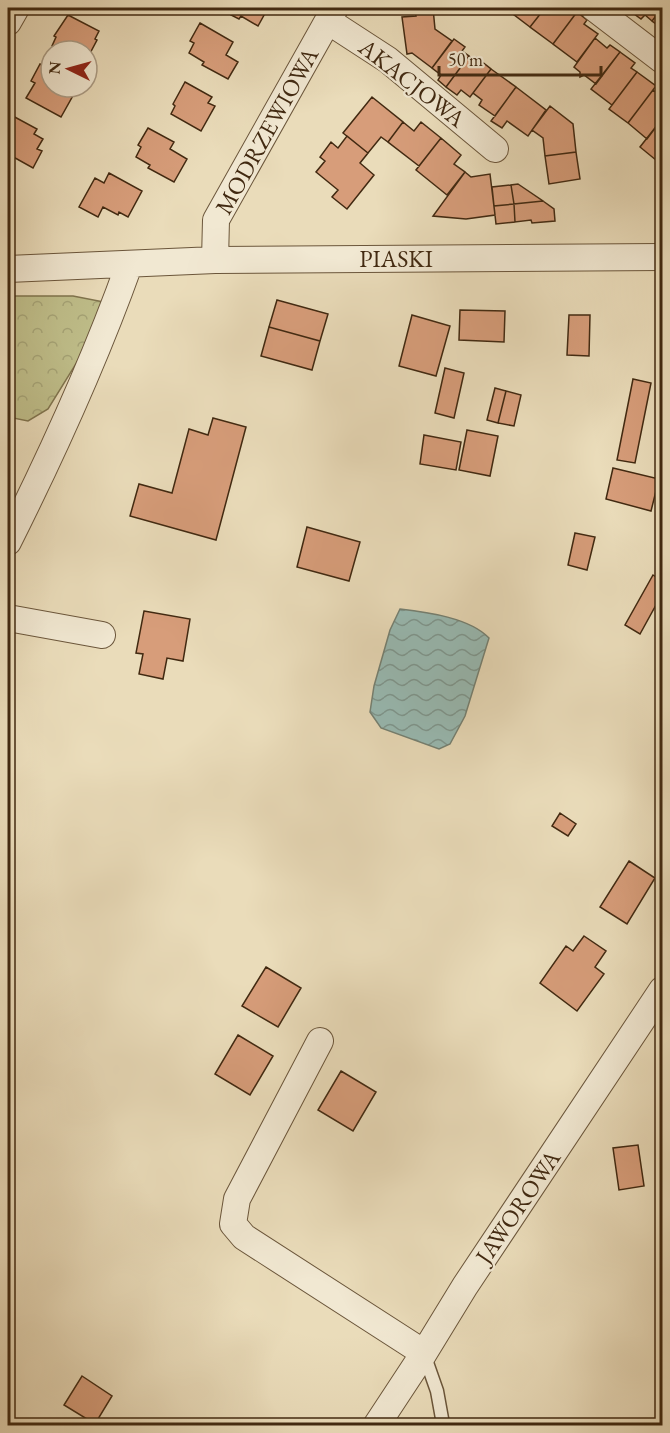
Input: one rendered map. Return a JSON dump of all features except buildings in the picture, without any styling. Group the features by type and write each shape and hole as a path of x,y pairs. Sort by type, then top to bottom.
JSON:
{"street":[{"path":"8,22 16,8"},
{"path":"594,8 663,60"},
{"name":"AKACJOWA","path":"331,14 495,149"},
{"name":"MODRZEWIOWA","path":"215,260 216,220 331,14"},
{"name":"PIASKI","path":"8,269 215,260 663,257"},
{"path":"8,542 40,478 92,360 129,265"},
{"path":"8,618 102,635"},
{"name":"JAWOROWA","path":"376,1425 465,1286 663,990"},
{"path":"320,1041 237,1199 233,1224 244,1237 424,1353"}],"lane":[{"path":"424,1353 437,1391 443,1424"}],"green space":[{"path":"8,296 73,296 104,302 79,359 48,409 28,421 8,417"}],"water":[{"path":"400,609 435,614 460,621 471,625 489,638 465,716 450,744 439,749 381,728 370,712 374,686 390,630"}]}
